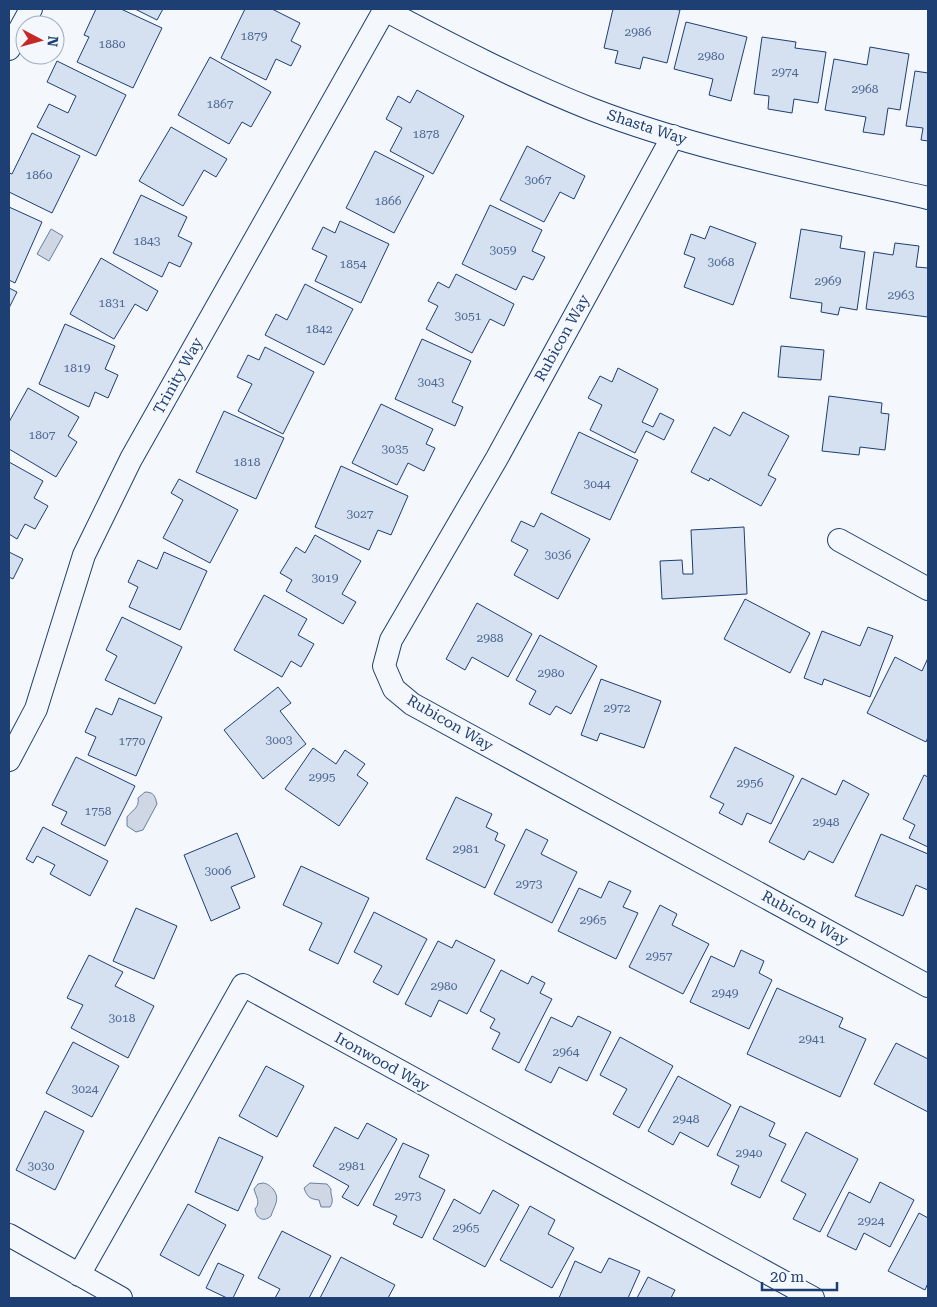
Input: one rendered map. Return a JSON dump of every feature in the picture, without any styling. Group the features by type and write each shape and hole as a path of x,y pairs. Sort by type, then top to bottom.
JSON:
{"street":[{"path":"9,49 31,9"},
{"name":"Shasta Way","path":"385,9 517,78 593,110 751,159 928,198"},
{"name":"Trinity Way","path":"9,760 36,709 84,555 131,459 385,9"},
{"name":"Rubicon Way","path":"673,136 497,458 391,640 384,666 394,689 412,704 928,986"},
{"path":"839,540 928,589"},
{"name":"Ironwood Way","path":"78,1275 243,985 813,1298"},
{"path":"9,1236 121,1298"}],"shaded area":[{"path":"51,229 63,236 49,261 37,254"},
{"path":"145,792 154,795 157,804 143,830 136,832 127,826 127,817 138,804 138,798"},
{"path":"263,1183 273,1189 277,1199 271,1216 265,1219 258,1217 255,1209 258,1202 254,1189 258,1184"},
{"path":"310,1183 327,1184 331,1189 332,1200 330,1207 321,1207 319,1200 308,1195 304,1188"}],"building":[{"path":"96,9 121,9 162,28 133,88 77,62 89,37 84,35"},
{"path":"135,9 163,9 157,20"},
{"path":"245,9 272,9 300,23 291,41 301,46 291,66 276,59 266,80 221,58"},
{"path":"613,9 680,10 667,63 643,57 640,69 615,63 618,51 604,48"},
{"path":"686,22 747,37 731,101 709,95 713,79 674,69"},
{"path":"762,37 796,42 795,48 826,52 818,103 794,99 792,113 768,109 769,96 754,94"},
{"path":"870,47 909,54 900,110 888,108 884,135 863,132 866,117 825,110 834,59 867,65"},
{"path":"210,57 271,92 251,127 242,122 229,144 178,115"},
{"path":"55,65 65,65 126,95 96,156 37,127 49,104 68,113 76,96 47,82"},
{"path":"915,71 928,73 928,141 921,140 923,128 906,126"},
{"path":"417,90 464,116 433,174 390,151 402,128 386,119 398,96 410,103"},
{"path":"171,127 227,159 216,177 204,170 183,206 139,181"},
{"path":"32,133 80,156 52,213 9,192 9,173 12,174"},
{"path":"527,146 585,176 574,199 560,192 544,222 500,200"},
{"path":"375,151 424,176 394,233 346,208"},
{"path":"141,195 187,217 178,236 192,243 180,267 169,262 162,277 113,253"},
{"path":"490,205 542,230 532,251 545,257 533,280 523,276 516,290 462,264"},
{"path":"9,207 42,222 15,283 9,280"},
{"path":"340,221 389,244 361,303 315,281 327,256 312,249 323,227 335,233"},
{"path":"710,226 756,243 733,305 684,287 695,258 684,254 691,234 705,239"},
{"path":"801,229 842,236 840,248 865,252 857,310 840,307 838,315 821,312 822,303 790,298"},
{"path":"895,243 919,246 916,267 928,268 928,317 866,309 874,252 893,255"},
{"path":"101,258 158,291 147,311 135,304 114,339 70,314"},
{"path":"456,274 514,304 504,326 490,319 472,353 426,329 438,306 428,301 438,282 449,288"},
{"path":"305,284 353,309 324,365 265,335 276,314 287,320"},
{"path":"9,288 17,292 9,308"},
{"path":"65,324 115,346 105,369 118,375 108,398 95,392 89,407 39,384"},
{"path":"422,339 471,361 452,402 463,407 455,426 395,399"},
{"path":"781,346 824,350 821,380 778,377"},
{"path":"265,347 314,372 283,434 238,411 252,384 237,377 248,355 259,360"},
{"path":"618,368 658,389 642,422 653,427 660,413 674,420 664,440 646,431 635,453 590,430 602,405 588,398 600,376 612,382"},
{"path":"28,388 79,417 68,436 77,442 56,477 9,449 9,422"},
{"path":"829,396 882,403 881,413 889,414 885,450 860,447 859,455 822,451"},
{"path":"381,404 433,429 426,444 435,448 424,471 408,463 397,485 352,463"},
{"path":"224,411 284,438 256,499 196,472"},
{"path":"743,412 789,436 768,475 776,479 761,506 710,478 709,481 691,472 714,427 730,436"},
{"path":"579,432 638,460 610,520 551,493"},
{"path":"9,462 43,481 34,498 48,506 35,529 25,524 17,539 9,534"},
{"path":"341,466 408,496 391,535 378,530 369,550 315,527"},
{"path":"179,479 238,510 210,563 163,538 183,500 171,493"},
{"path":"541,513 590,539 558,599 514,575 528,550 511,541 521,521 534,527"},
{"path":"744,527 747,594 662,599 660,561 682,560 683,574 693,574 691,530"},
{"path":"315,535 361,561 342,594 356,602 343,624 286,591 292,580 280,573 296,547 305,553"},
{"path":"9,552 23,559 13,579 9,577"},
{"path":"164,552 207,571 180,630 129,607 138,587 128,582 138,560 157,569"},
{"path":"264,595 307,619 298,635 314,644 301,667 291,661 282,677 234,650"},
{"path":"745,599 810,633 790,673 724,639"},
{"path":"477,603 532,634 508,677 472,657 465,670 446,659"},
{"path":"122,617 182,647 155,704 105,680 117,656 106,650"},
{"path":"868,627 893,636 870,697 824,679 822,685 804,678 822,631 860,646"},
{"path":"540,635 597,666 571,714 556,706 550,715 529,704 536,691 516,680"},
{"path":"895,657 922,671 928,658 928,737 926,742 867,713"},
{"path":"601,679 661,701 644,748 600,733 597,741 581,735"},
{"path":"278,687 291,703 280,711 306,744 263,779 224,730"},
{"path":"119,698 162,717 136,776 88,755 96,737 85,732 96,708 112,715"},
{"path":"735,747 794,776 771,824 747,813 742,825 719,813 724,804 710,797"},
{"path":"313,748 336,764 345,750 365,764 357,775 368,783 339,826 285,789"},
{"path":"76,757 135,786 105,846 61,824 67,812 52,805"},
{"path":"924,775 928,777 928,847 909,838 915,825 903,819"},
{"path":"802,778 836,795 843,780 869,794 833,863 809,851 804,860 769,842"},
{"path":"456,797 492,814 486,827 498,833 495,840 505,845 485,888 426,859"},
{"path":"43,827 108,861 90,896 50,874 55,865 37,856 33,863 26,859"},
{"path":"526,829 548,840 541,854 577,872 552,923 494,894"},
{"path":"237,833 255,877 231,887 240,908 211,921 184,855"},
{"path":"881,834 928,854 928,890 916,885 903,916 855,896"},
{"path":"301,866 369,898 338,964 309,950 322,923 283,905"},
{"path":"609,881 631,891 623,907 638,913 616,959 558,931 579,888 601,898"},
{"path":"660,905 677,914 672,925 709,944 683,994 629,967"},
{"path":"136,908 177,926 154,979 113,961"},
{"path":"374,912 427,939 398,995 373,982 382,966 354,952"},
{"path":"456,940 495,960 467,1014 439,1000 431,1017 405,1004 438,941 452,948"},
{"path":"741,950 764,961 759,973 772,980 749,1029 690,1002 711,956 734,967"},
{"path":"89,955 123,972 115,986 154,1006 128,1058 71,1028 83,1005 67,998"},
{"path":"501,970 528,984 532,976 545,983 540,993 552,999 519,1063 492,1049 500,1033 490,1028 495,1019 480,1011"},
{"path":"777,988 843,1018 839,1027 866,1039 840,1097 747,1054"},
{"path":"578,1016 611,1032 587,1081 559,1067 551,1083 525,1070 551,1017 572,1027"},
{"path":"620,1037 673,1066 639,1128 613,1114 627,1089 600,1075"},
{"path":"73,1042 119,1066 92,1117 46,1093"},
{"path":"896,1043 928,1059 928,1112 874,1084"},
{"path":"266,1066 304,1086 277,1137 239,1116"},
{"path":"678,1076 731,1105 708,1147 680,1132 673,1145 648,1131"},
{"path":"740,1106 775,1123 769,1136 786,1144 760,1198 731,1184 739,1166 717,1155"},
{"path":"45,1111 84,1131 55,1190 16,1170"},
{"path":"367,1123 397,1139 358,1206 342,1197 349,1186 313,1166 335,1127 358,1139"},
{"path":"806,1132 858,1159 820,1232 793,1219 806,1194 781,1181"},
{"path":"219,1137 263,1157 238,1211 195,1192"},
{"path":"403,1143 429,1155 419,1177 445,1190 422,1238 393,1224 397,1216 373,1205"},
{"path":"880,1182 914,1200 890,1247 864,1233 856,1250 827,1236 849,1192 870,1203"},
{"path":"493,1190 519,1205 485,1267 433,1239 454,1199 480,1214"},
{"path":"188,1204 226,1225 199,1276 160,1255"},
{"path":"530,1206 555,1220 548,1234 574,1248 552,1288 500,1260"},
{"path":"919,1213 928,1218 928,1283 925,1290 888,1271"},
{"path":"282,1231 331,1256 309,1298 275,1298 280,1289 258,1278"},
{"path":"341,1257 395,1285 388,1298 320,1298"},
{"path":"609,1258 640,1271 628,1298 559,1298 575,1261 601,1273"},
{"path":"218,1263 244,1275 233,1298 227,1298 206,1288"},
{"path":"648,1277 675,1290 671,1298 637,1298"}]}
